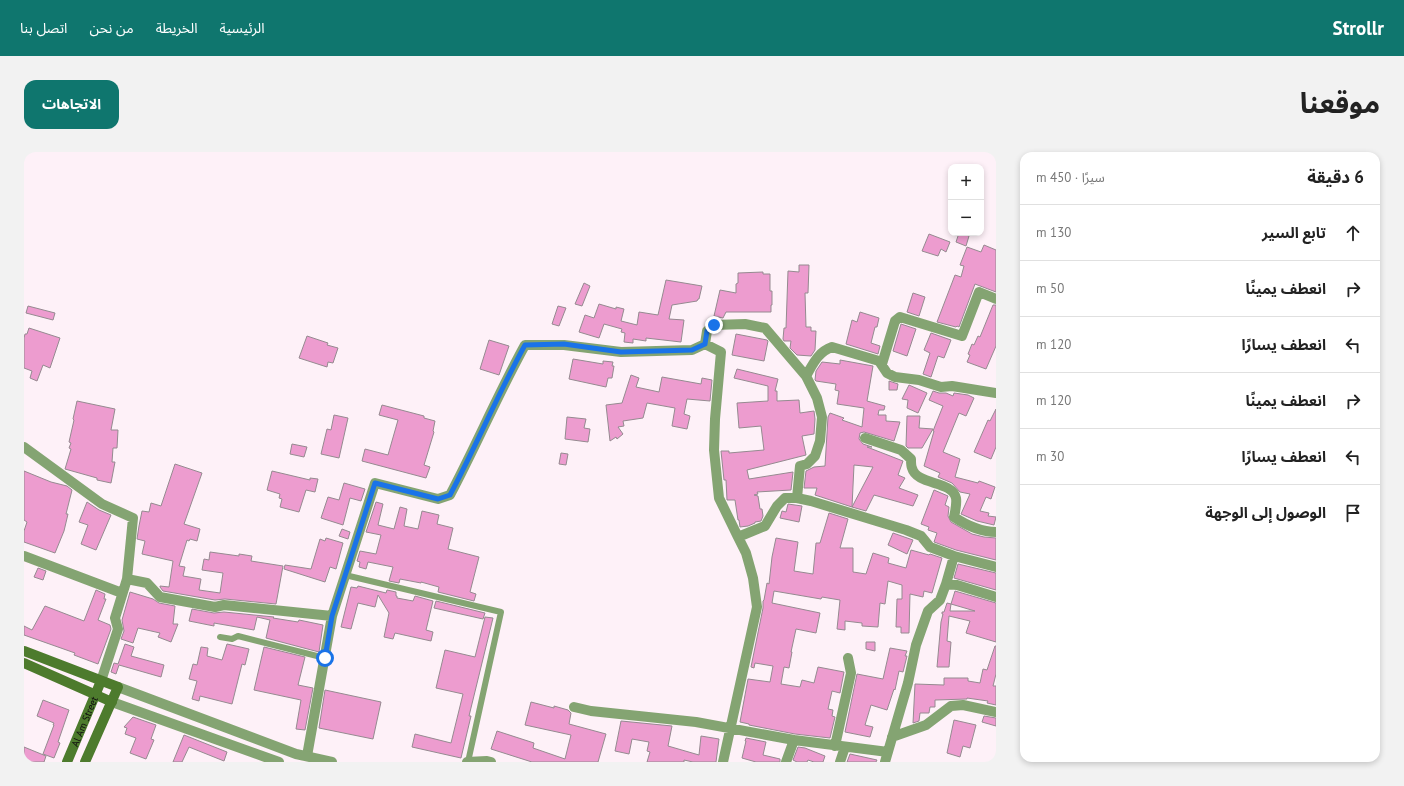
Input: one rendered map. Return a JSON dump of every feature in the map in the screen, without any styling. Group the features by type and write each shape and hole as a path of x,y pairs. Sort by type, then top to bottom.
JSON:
{"main road":[{"path":"24,651 118,687"},
{"path":"24,663 112,702"},
{"name":"Al Am Street","path":"67,762 101,681"},
{"name":"Al Am Street","path":"85,762 118,687"}],"street":[{"path":"882,364 895,321 900,317 962,336 979,292 996,299"},
{"path":"705,344 707,331 714,325 745,324 765,328 806,376 817,398 822,417 820,441 815,456 806,464 800,466 797,498"},
{"path":"307,756 332,616 375,483 438,499 450,495 467,463 507,378 525,345 564,344 621,352 692,350 705,344"},
{"path":"705,344 720,352 714,450 719,498 746,553 753,578 757,607 723,762"},
{"path":"806,376 817,357 824,350 832,347 879,361 887,373 895,377 919,380 941,387 952,386 996,393"},
{"path":"865,438 901,450 911,459 912,469 918,477 953,491 956,498 954,517 989,532 996,532"},
{"path":"24,447 102,504 133,518 127,578 115,618 118,629 101,681"},
{"path":"738,537 765,526 777,506 785,498 797,498 906,530 921,536 930,547 954,556 996,567"},
{"path":"24,556 122,594"},
{"path":"885,762 908,683 916,645 928,611 940,600 954,556"},
{"path":"127,578 147,582 160,597 215,607 224,605 332,616"},
{"path":"946,584 957,585 996,597"},
{"path":"840,762 840,746 851,674 848,658"},
{"path":"118,687 280,748 332,762"},
{"path":"112,702 278,761 280,748"},
{"path":"892,736 926,725 952,706 964,705 996,712"},
{"path":"574,707 591,711 696,722 794,740 888,752"},
{"path":"786,762 794,740"},
{"path":"467,762 491,762"}],"lane":[{"path":"345,575 501,612 467,762"},
{"path":"220,637 232,639 238,636 325,658"}],"building":[{"path":"929,234 950,242 946,252 941,249 938,256 922,251"},
{"path":"958,236 969,236 966,246 956,242"},
{"path":"984,245 996,250 996,292 975,284 959,327 937,322 955,275 961,277 964,266 960,265 967,247 981,252"},
{"path":"799,265 809,265 808,293 805,293 806,327 811,327 811,331 816,331 815,350 811,356 797,355 790,348 791,341 784,341 783,339 784,328 786,328 788,271 799,272"},
{"path":"763,272 763,274 770,274 770,291 772,291 771,312 726,312 723,318 714,316 720,290 736,293 738,273"},
{"path":"666,280 702,286 699,299 697,301 672,305 669,319 684,320 681,342 646,338 646,341 633,339 633,343 624,342 625,333 621,332 622,329 604,324 599,338 579,332 585,315 594,318 599,304 616,309 616,307 624,309 621,321 637,325 639,312 658,315"},
{"path":"584,283 590,286 582,306 575,304"},
{"path":"913,293 925,297 919,316 907,312"},
{"path":"993,305 996,305 996,346 986,369 967,362 972,344 974,345 978,336 980,337"},
{"path":"28,306 55,313 53,320 26,313"},
{"path":"558,306 566,308 559,326 552,324"},
{"path":"860,312 879,318 871,343 880,346 878,354 846,344 852,320 857,322"},
{"path":"901,324 916,329 907,356 893,351"},
{"path":"29,328 60,338 50,368 43,365 37,381 30,378 32,371 24,368 24,338"},
{"path":"931,333 951,340 944,358 938,356 931,377 923,374 930,353 924,350"},
{"path":"736,334 767,340 764,361 732,355"},
{"path":"307,336 338,348 333,363 328,362 327,367 299,358"},
{"path":"489,340 509,346 499,375 480,369"},
{"path":"573,359 603,364 603,361 613,362 612,366 614,366 612,378 608,378 606,387 569,379"},
{"path":"840,360 873,366 867,401 885,406 884,410 879,410 878,415 886,415 886,421 900,422 894,441 864,432 860,433 859,439 863,444 872,447 867,447 903,461 898,475 905,478 899,488 918,495 913,506 874,495 866,511 852,507 815,495 817,488 804,488 806,471 814,467 825,466 828,417 830,413 844,418 842,420 862,427 864,408 837,404 839,391 835,390 836,384 815,380 816,371 822,362 840,364","holes":["854,465 873,467 852,507"]},
{"path":"737,369 778,379 775,391 777,391 777,401 799,400 800,413 814,411 815,419 814,434 802,436 806,455 747,470 749,479 793,472 791,490 757,492 758,494 754,495 758,496 760,509 762,509 763,516 761,521 755,522 748,526 740,527 735,500 727,500 726,480 724,480 721,451 729,451 729,453 764,450 761,426 739,428 737,403 768,401 768,386 734,378"},
{"path":"631,375 639,378 636,387 659,392 662,377 701,384 702,378 712,380 710,401 687,399 684,414 690,416 687,429 672,426 675,408 647,403 643,418 623,421 624,426 618,427 623,434 617,439 616,437 610,441 606,405 622,403"},
{"path":"889,381 898,384 897,390 889,390"},
{"path":"909,385 927,393 918,413 907,408 908,400 902,399"},
{"path":"933,391 946,393 953,396 954,393 968,395 974,398 966,416 959,413 943,452 960,459 955,477 978,483 979,481 995,487 991,499 986,497 980,511 989,513 988,516 996,517 994,525 977,521 961,514 970,494 960,492 952,483 938,477 940,473 924,466 933,431 943,406 929,400"},
{"path":"77,401 115,409 111,430 118,430 117,448 113,448 112,462 115,462 111,483 97,480 97,478 65,469 71,449 69,448 71,443 69,442"},
{"path":"382,405 424,416 424,418 435,421 434,432 424,465 430,467 426,478 362,461 365,449 388,455 398,420 379,415"},
{"path":"996,409 996,447 991,459 974,452 988,420 990,421"},
{"path":"334,415 348,418 339,458 321,454 327,429 331,430"},
{"path":"907,416 920,416 919,428 933,429 922,448 908,448 906,446"},
{"path":"567,417 586,419 584,428 590,429 588,442 565,439"},
{"path":"292,444 307,447 304,457 290,454"},
{"path":"561,453 568,454 566,465 559,464"},
{"path":"175,464 202,473 184,524 200,529 197,541 190,539 189,541 187,540 179,566 185,567 183,576 201,579 199,590 220,593 223,573 202,570 204,559 209,560 210,552 239,556 239,554 252,556 251,561 283,566 276,604 225,599 215,600 163,591 160,587 169,587 173,561 142,554 145,541 137,539 142,511 149,512 151,503 161,506"},
{"path":"24,471 51,482 67,486 72,490 66,514 68,514 64,531 55,553 24,542 24,531 27,522 24,520"},
{"path":"272,471 310,480 310,478 318,479 315,492 306,490 299,512 280,507 282,499 279,498 280,494 267,490"},
{"path":"344,483 365,489 361,501 350,498 343,525 321,518 328,497 339,500"},
{"path":"934,490 948,496 945,505 949,507 948,516 951,522 972,534 996,538 996,560 956,550 934,542 937,533 928,530 929,527 921,524"},
{"path":"87,502 99,510 111,515 96,550 81,544 88,525 79,522"},
{"path":"376,502 383,504 378,525 394,529 400,507 407,509 404,526 418,529 422,511 439,515 437,524 453,528 448,549 479,557 470,592 476,594 474,601 438,592 439,587 421,582 400,579 399,583 389,581 393,567 368,562 366,569 359,567 360,562 357,561 360,551 376,554 381,535 366,532"},
{"path":"788,504 802,506 799,522 780,518 782,511 786,512"},
{"path":"829,513 848,519 840,548 853,548 853,572 866,574 873,553 889,558 888,563 906,568 911,550 942,558 932,593 924,591 923,597 910,594 909,633 901,633 901,627 896,627 897,599 902,599 902,585 888,581 885,604 880,603 878,627 862,626 862,623 845,621 845,630 837,629 840,600 822,597 821,599 774,591 772,603 820,613 816,633 796,629 789,668 784,667 781,684 800,687 802,680 814,683 818,667 844,672 840,693 832,691 828,709 833,710 832,716 835,717 830,738 795,734 740,722 748,679 770,682 773,666 755,663 754,668 751,667 763,608 763,601 767,583 769,584 776,538 798,542 794,571 813,574 816,543 820,543"},
{"path":"342,529 350,532 348,539 339,536"},
{"path":"893,533 913,540 907,554 888,545"},
{"path":"326,538 343,543 336,569 330,567 325,582 284,569 285,565 311,569 320,539 325,541"},
{"path":"958,564 996,573 996,590 954,578"},
{"path":"38,568 46,571 43,580 34,577"},
{"path":"358,586 386,593 387,590 396,592 397,598 413,601 415,596 433,601 426,630 433,632 431,641 395,633 393,639 384,637 389,613 378,595 375,607 358,603 351,629 341,627 351,587 357,588"},
{"path":"96,590 105,594 104,599 106,599 98,620 110,625 111,629 98,664 74,655 75,653 24,635 24,626 32,630 45,606 84,621"},
{"path":"955,591 996,603 996,642 966,633 970,621 949,616 947,641 951,642 949,667 937,667 942,612 944,612 947,603 951,604","holes":["951,604 975,611 950,611"]},
{"path":"130,592 153,599 159,603 175,606 173,624 178,624 171,642 158,637 160,633 138,628 133,643 121,639 124,631 122,620"},
{"path":"436,601 485,613 483,619 434,608"},
{"path":"192,609 214,613 224,612 274,617 273,618 298,622 299,620 323,625 319,652 266,638 270,620 257,617 254,630 214,623 214,626 189,621"},
{"path":"485,617 493,618 469,716 471,716 461,758 412,747 415,734 451,743 463,694 436,688 445,650 475,657"},
{"path":"866,642 875,642 875,651 866,649"},
{"path":"125,644 134,647 131,656 164,665 161,677 119,665 116,674 111,672 114,663 118,664"},
{"path":"227,644 249,649 245,665 242,664 232,704 200,696 199,701 192,699 197,681 189,679 193,664 197,665 201,647 208,648 207,656 222,660"},
{"path":"995,646 996,674 993,686 996,686 996,705 987,703 988,701 967,698 935,700 935,707 930,707 929,713 920,713 919,721 913,723 915,684 944,685 944,678 968,678 968,681 980,683 983,669 987,670"},
{"path":"264,647 305,657 298,685 313,688 305,730 296,729 301,700 254,690"},
{"path":"890,648 907,651 905,656 907,656 903,672 899,671 895,690 894,689 887,710 871,705 865,725 873,727 870,737 845,732 857,674 883,679"},
{"path":"325,690 381,702 373,739 319,728"},
{"path":"43,700 69,710 58,742 60,743 54,758 43,754 54,723 37,716"},
{"path":"531,702 568,710 571,713 569,724 606,734 598,762 532,762 491,749 497,731 534,743 533,748 565,759 571,735 525,725"},
{"path":"984,716 996,718 996,726 982,722"},
{"path":"133,717 156,725 151,739 154,740 146,759 130,753 136,738 125,734 127,728 124,727"},
{"path":"954,720 976,725 970,748 963,746 960,757 947,753"},
{"path":"621,721 672,726 668,746 699,755 701,736 719,739 716,762 693,762 684,760 684,762 647,762 650,752 647,751 649,742 632,739 629,754 615,751"},
{"path":"184,735 227,752 224,761 189,747 182,762 173,762"},
{"path":"746,738 766,742 763,755 780,759 780,762 756,762 742,758"},
{"path":"24,747 46,756 44,762 24,762"},
{"path":"798,747 805,748 825,756 823,762 808,760 807,762 797,762 793,760"},
{"path":"850,754 877,760 876,762 847,762"}],"route":[{"path":"325,658 332,616 375,483 438,499 450,495 467,463 507,378 525,345 564,344 621,352 692,350 705,344 707,331 714,325"}]}
